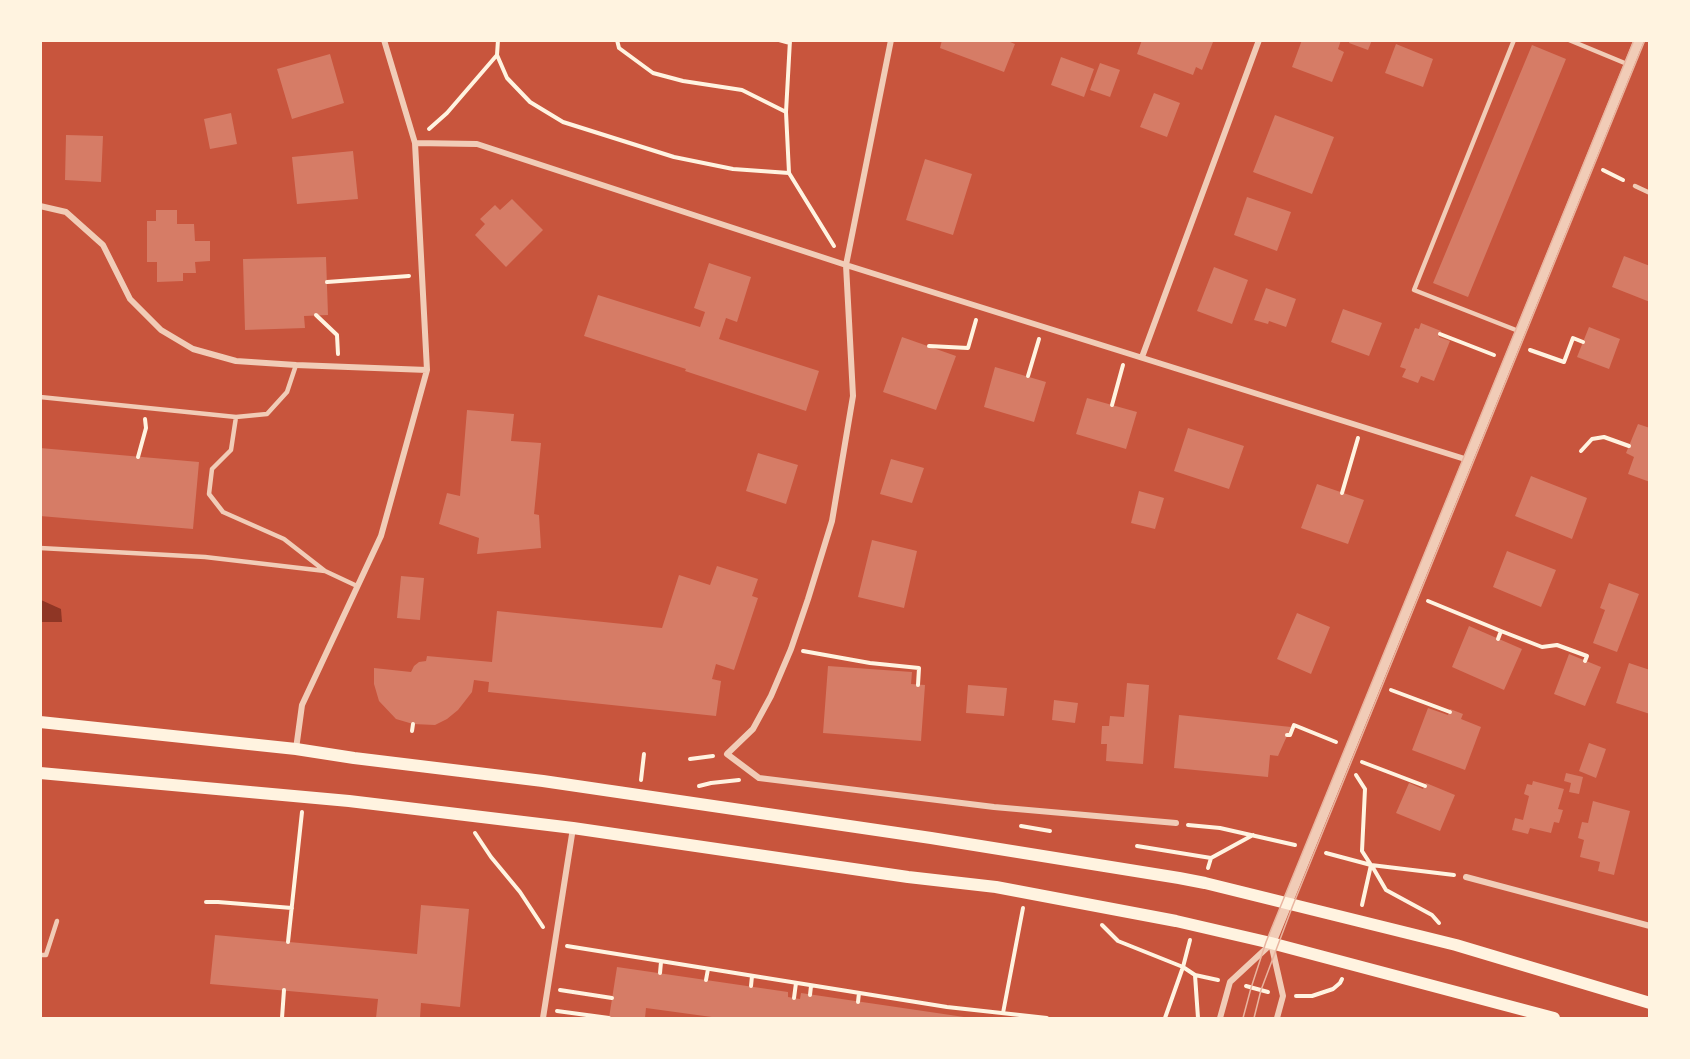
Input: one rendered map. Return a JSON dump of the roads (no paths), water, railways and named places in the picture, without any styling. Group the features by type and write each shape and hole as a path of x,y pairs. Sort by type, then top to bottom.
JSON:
{"main road":[{"path":"40,722 296,749 543,781 931,838 1179,878 1456,945 1650,1002"},
{"path":"40,773 304,797 573,828 909,877 996,887 1176,921 1554,1018"}],"street":[{"path":"296,749 302,705 381,536 427,370 414,143 384,40"},
{"path":"891,40 846,265 853,396 832,521 791,649 771,696 753,729 727,754 759,778 994,807 1176,823"},
{"path":"1142,357 1258,40"},
{"path":"1220,1018 1230,982 1271,944 1639,40"},
{"path":"414,143 477,144 980,308 1469,460"},
{"path":"40,206 66,212 104,245 130,299 161,330 193,349 236,361 427,370"},
{"path":"543,1018 573,828"},
{"path":"1467,877 1650,926"},
{"path":"1271,944 1283,996 1277,1018"}],"lane":[{"path":"1514,40 1414,290 1521,332"},
{"path":"1569,40 1629,65"},
{"path":"1633,185 1650,193"},
{"path":"40,397 236,417 267,414 287,392 296,365"},
{"path":"236,417 231,450 212,469 208,494 223,512 284,539 325,571 357,586"},
{"path":"40,548 205,557 325,571"},
{"path":"40,954 46,955 57,921"}],"tram line":[{"path":"1243,1018 1266,942 1634,40"},
{"path":"1254,1018 1261,990 1293,905 1645,40"}]}
